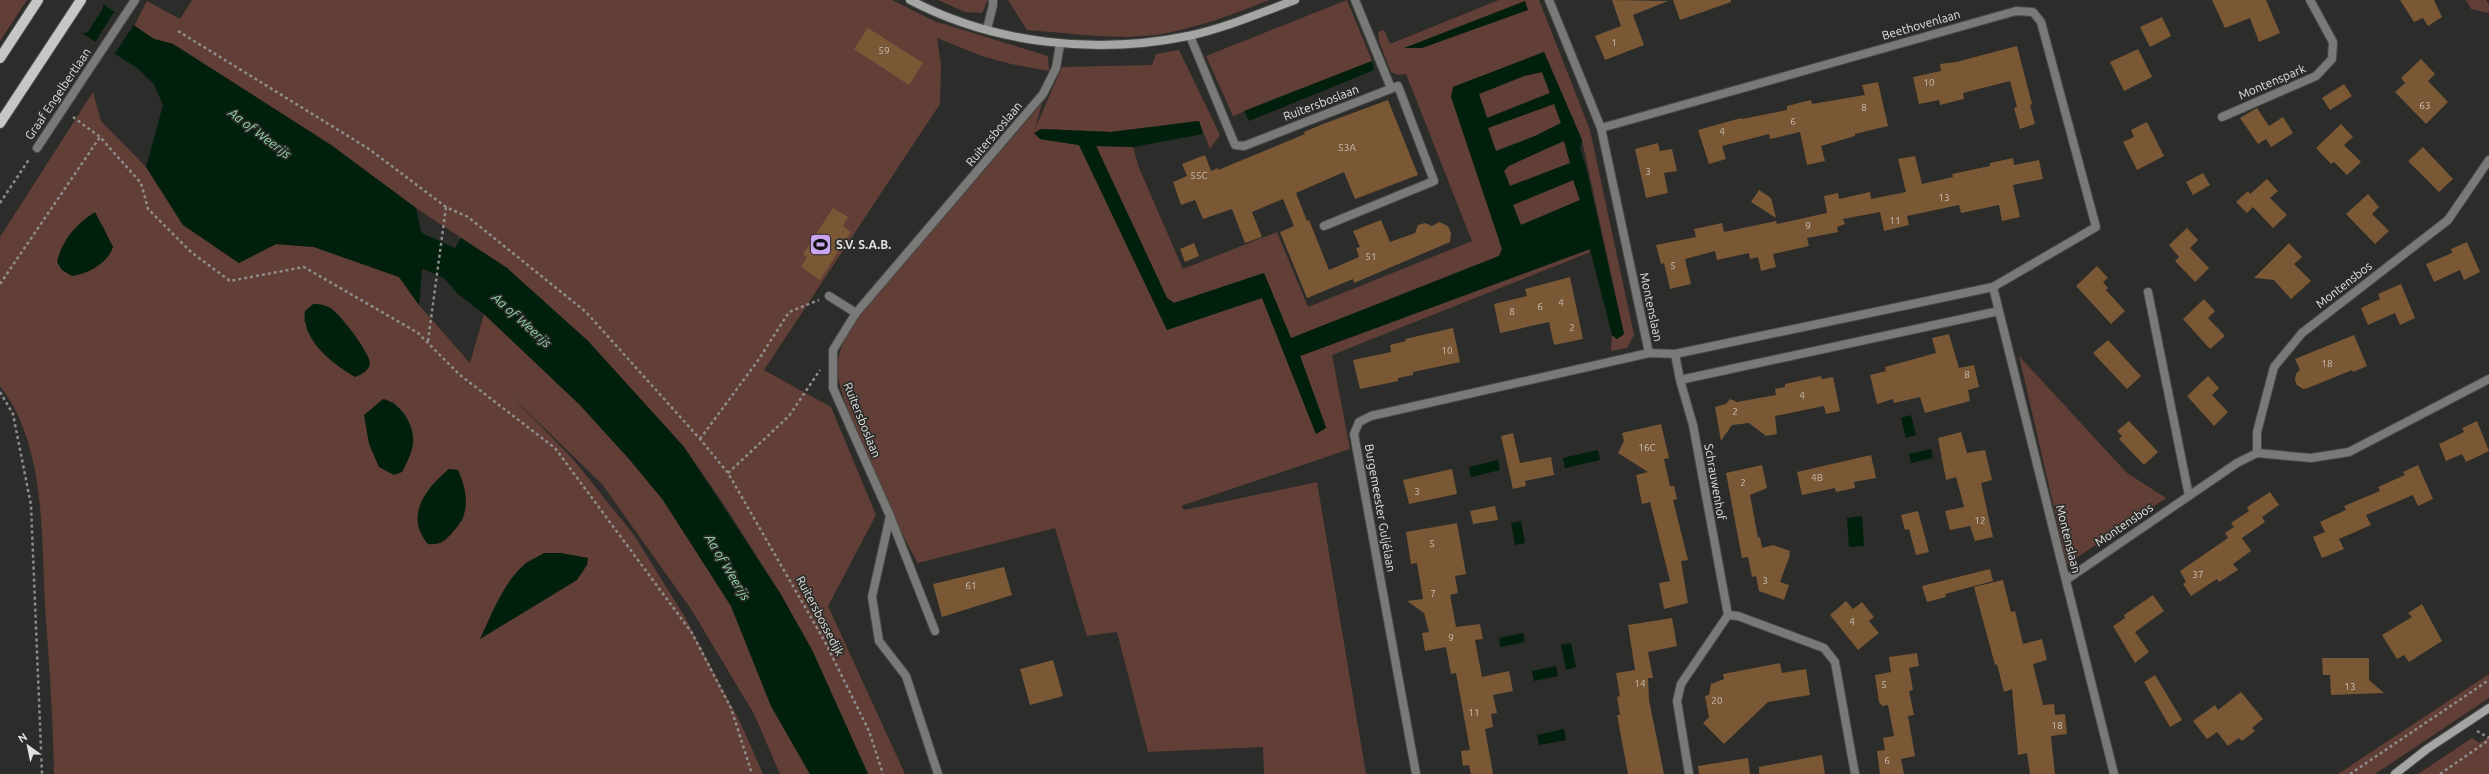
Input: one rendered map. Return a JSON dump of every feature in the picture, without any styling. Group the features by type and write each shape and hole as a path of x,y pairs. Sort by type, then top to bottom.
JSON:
{"main road":[{"path":"0,124 81,0"},
{"path":"0,58 36,3"}],"street":[{"name":"Graaf Engelbertlaan","path":"37,148 135,0"},
{"path":"910,0 944,15 987,29 1060,44 1130,44 1190,36 1226,26 1295,0"},
{"path":"987,29 993,0"},
{"path":"1324,226 1434,181 1398,86 1391,88 1355,0"},
{"name":"Montenslaan","path":"1549,0 1601,128 1649,353 1675,354 1993,287 2114,774"},
{"name":"Montenspark","path":"2222,117 2316,76 2332,59 2333,42 2310,0"},
{"name":"Beethovenlaan","path":"1601,128 2016,11 2033,12 2040,22 2096,227 1993,287"},
{"name":"Ruitersboslaan","path":"1190,36 1234,145 1244,146 1391,88"},
{"name":"Ruitersboslaan","path":"935,631 890,516 833,388 832,350 856,313 1043,94 1056,68 1060,44"},
{"name":"Montensbos","path":"2066,580 2237,463 2257,453 2257,432 2274,367 2302,333 2448,220 2489,160"},
{"path":"2148,292 2189,496"},
{"path":"829,296 856,313"},
{"path":"1680,380 1999,311"},
{"name":"Burgemeester Guljélaan","path":"1416,774 1354,434 1359,422 1370,416 1649,353"},
{"name":"Schrauwenhof","path":"1675,354 1680,380 1693,425 1728,615"},
{"path":"2257,453 2311,458 2349,452 2489,379"},
{"path":"890,516 872,597 879,641 906,676 938,774"},
{"path":"1689,774 1677,701 1681,684 1728,615 1738,616 1824,648 1835,662 1855,774"},
{"path":"2395,774 2427,749 2489,708"}],"path":[{"name":"Ruitersbossedijk","path":"178,31 369,149 446,207 468,217 586,312 700,439 728,473 824,640 868,731 884,774"},
{"path":"63,109 100,137 140,183 148,209 191,252 230,281 304,267 418,333 460,375 555,448 628,545 695,640 731,708 752,774"},
{"path":"0,284 100,137"},
{"name":"Graaf Engelbertlaan","path":"0,202 37,148"},
{"path":"428,342 446,207"},
{"path":"700,439 759,359 789,312 829,296"},
{"path":"728,473 789,416 832,350"},
{"path":"0,392 13,414 31,504 42,774"},
{"path":"2350,774 2489,680"},
{"path":"2440,774 2489,740"}],"shaded area":[{"path":"0,0 27,0 0,41"},
{"path":"192,0 892,0 934,21 1048,56 1049,71 1011,64 982,56 937,38 941,64 940,104 764,370 831,407 876,515 828,606 905,774 868,774 812,650 780,593 725,506 684,447 588,341 507,268 416,208 331,145 173,44 154,39 134,26 147,1 180,19"},
{"path":"938,0 988,0 982,13 965,12"},
{"path":"1008,0 1269,0 1227,16 1184,29 1155,35 1123,37 1091,36 1027,30"},
{"path":"1347,0 1372,61 1233,116 1206,56"},
{"path":"1499,0 1539,0 1590,130 1634,335 1627,348 1611,351 1612,335 1617,339 1624,334 1582,140 1544,52 1453,87 1502,249 1499,256 1291,339 1264,273 1174,303 1167,298 1096,146 1133,147 1139,168 1183,269 1277,232 1308,307 1472,241 1406,74 1398,75 1391,72 1379,41 1378,32 1384,30 1390,44"},
{"path":"2466,0 2486,0 2489,5 2489,13 2471,9"},
{"path":"1179,50 1220,135 1210,149 1199,121 1111,132 1041,129 1040,139 1079,145 1167,329 1262,298 1316,434 1326,427 1300,356 1591,249 1588,253 1332,355 1350,449 1181,506 1184,510 1317,482 1366,774 1264,774 1263,747 1148,752 1117,632 1087,636 1055,528 918,563 909,548 856,432 839,380 837,365 838,357 850,330 863,311 1042,103 1035,129 1062,67 1152,65 1156,54"},
{"path":"1542,72 1550,93 1487,118 1479,94 1524,76"},
{"path":"93,92 101,121 146,167 183,225 239,263 276,244 314,247 399,277 419,305 470,363 484,314 580,405 630,460 663,500 731,606 771,706 810,774 780,774 754,714 691,609 602,484 508,393 572,458 634,535 686,619 741,724 763,774 54,774 51,689 38,491 26,435 15,410 0,386 0,237","holes":["103,225 107,237 113,247 66,273","305,311 330,317 344,323 352,331 364,351 367,358 368,368 304,321","392,401 406,417 412,434 410,452 402,472","449,469 458,470 463,483 465,509 462,522 431,486","544,553 588,558 582,573 481,638"]},
{"path":"1554,103 1561,123 1535,136 1496,152 1487,128"},
{"path":"1564,140 1570,163 1510,186 1504,171 1509,166"},
{"path":"1574,180 1580,200 1521,225 1512,205"},
{"path":"2019,356 2127,473 2166,498 2067,564"},
{"path":"2489,674 2489,698 2375,774 2338,774"},
{"path":"2489,737 2489,774 2418,774 2472,738 2479,743"}],"water":[{"path":"28,0 97,0 154,39 173,44 331,145 416,208 427,259 422,271 419,305 399,277 314,247 276,244 239,263 183,225 146,167 163,105 154,84 136,67"},
{"path":"1525,1 1528,10 1422,48 1404,48"},
{"path":"1544,52 1582,140 1580,149 1586,167 1624,334 1617,339 1612,335 1590,249 1300,356 1326,428 1316,434 1262,298 1167,330 1079,145 1040,139 1034,133 1041,129 1111,132 1199,121 1203,134 1133,147 1096,146 1167,298 1174,303 1264,273 1291,338 1499,256 1502,249 1451,97 1453,87","holes":["1542,72 1550,93 1487,118 1479,94 1524,76","1554,104 1561,123 1535,136 1496,151 1488,128","1564,141 1570,163 1510,186 1504,171 1508,166","1573,180 1580,200 1521,225 1513,205"]},
{"path":"1372,61 1374,70 1249,121 1244,111"},
{"path":"95,212 113,247 107,258 97,267 84,273 72,276 62,270 57,262 59,254 66,240 76,227"},
{"path":"461,238 507,268 588,341 684,447 780,593 812,650 868,774 810,774 771,706 731,606 663,500 630,460 580,405 484,314 458,294 445,279 447,261"},
{"path":"313,304 324,305 331,308 348,327 365,351 370,363 370,366 365,372 355,377 328,358 313,341 305,322 305,311"},
{"path":"383,399 390,401 402,411 407,418 413,433 412,449 409,458 402,472 394,475 379,467 369,444 364,415"},
{"path":"1911,415 1916,435 1906,438 1901,418"},
{"path":"1931,449 1933,458 1911,463 1909,454"},
{"path":"1598,450 1600,460 1565,468 1563,458"},
{"path":"1498,460 1500,470 1471,477 1469,467"},
{"path":"449,469 458,470 466,495 465,511 458,526 447,539 436,544 428,544 421,534 418,523 418,513 426,494"},
{"path":"1862,516 1864,546 1849,547 1847,518"},
{"path":"1521,521 1525,543 1515,545 1511,523"},
{"path":"544,553 561,553 588,558 587,565 577,580 480,639 504,589 510,580 525,564"},
{"path":"1523,633 1525,642 1500,647 1499,638"},
{"path":"1571,643 1576,667 1566,670 1561,645"},
{"path":"1556,666 1558,676 1534,681 1532,671"},
{"path":"1564,729 1566,740 1539,745 1537,735"}],"pier":[{"path":"27,0 100,0 104,3 102,10 88,32 80,34"},
{"path":"114,12 134,25 113,56 94,44"}],"building":[{"path":"1612,0 1668,1 1633,15 1644,45 1605,60 1595,36 1621,26"},
{"path":"1673,0 1731,0 1731,2 1680,20"},
{"path":"2212,0 2266,0 2280,33 2259,42 2250,18 2225,28"},
{"path":"2400,0 2434,0 2442,17 2428,26 2423,18 2414,22"},
{"path":"2162,17 2171,36 2150,47 2140,27"},
{"path":"868,28 923,63 909,85 854,49"},
{"path":"2017,46 2032,104 2030,105 2035,124 2020,129 2014,108 2017,107 2010,81 1963,93 1964,99 1940,105 1939,100 1919,104 1913,77 1941,71 1940,64 1956,62"},
{"path":"2138,49 2152,77 2124,91 2110,62"},
{"path":"2421,59 2435,74 2428,81 2448,102 2426,124 2395,92 2405,83 2401,78"},
{"path":"1878,82 1888,126 1855,134 1855,136 1821,146 1825,161 1807,165 1800,132 1770,139 1769,134 1722,146 1726,159 1709,164 1698,130 1741,118 1787,110 1787,106 1811,100 1812,104 1865,95 1862,85"},
{"path":"2344,84 2352,96 2330,110 2322,98"},
{"path":"1388,100 1418,175 1355,199 1344,172 1296,193 1307,221 1309,220 1329,270 1359,257 1356,248 1360,247 1353,231 1381,220 1390,242 1415,233 1418,225 1425,223 1432,226 1439,222 1448,226 1451,233 1450,242 1354,283 1353,279 1307,298 1280,232 1294,226 1283,199 1252,212 1262,237 1245,243 1232,209 1203,219 1195,200 1181,205 1173,182 1187,176 1182,164 1205,155 1211,171 1218,168 1218,170 1305,134 1304,132 1323,124"},
{"path":"2257,108 2269,126 2283,117 2293,133 2271,147 2266,139 2258,144 2240,118"},
{"path":"2147,122 2164,156 2137,170 2123,142 2134,137 2131,130"},
{"path":"2341,124 2353,137 2344,145 2361,162 2347,175 2334,162 2331,164 2316,148"},
{"path":"1658,143 1660,151 1672,149 1677,171 1664,173 1668,193 1646,198 1635,149"},
{"path":"2423,147 2453,179 2439,192 2408,161"},
{"path":"1915,156 1922,184 1953,177 1952,174 1990,166 1990,163 2013,158 2014,165 2039,160 2043,179 2013,185 2020,217 2002,221 1999,205 1961,213 1959,205 1907,216 1909,225 1884,231 1880,212 1843,219 1845,224 1837,227 1838,232 1807,238 1809,246 1773,254 1776,267 1761,271 1758,257 1750,259 1749,253 1717,260 1715,251 1685,259 1691,284 1670,289 1664,263 1661,264 1656,245 1696,237 1694,229 1722,223 1724,232 1776,221 1777,224 1827,213 1824,196 1838,193 1839,199 1870,192 1871,199 1906,192 1898,159"},
{"path":"2203,173 2210,185 2193,195 2186,182"},
{"path":"2267,179 2278,191 2270,198 2287,215 2273,228 2253,207 2247,213 2236,202 2248,191 2250,194"},
{"path":"1759,190 1771,198 1776,218 1751,202"},
{"path":"2368,194 2379,207 2372,214 2389,231 2375,244 2346,214"},
{"path":"833,208 848,217 843,226 851,232 820,280 801,267 807,257 803,254"},
{"path":"2187,228 2198,240 2190,248 2209,268 2195,282 2175,261 2179,257 2169,245"},
{"path":"2467,242 2480,272 2464,280 2460,270 2434,282 2426,264 2452,253 2451,249"},
{"path":"1194,243 1199,256 1185,262 1180,249"},
{"path":"2289,243 2302,257 2294,264 2311,281 2291,299 2274,280 2254,278"},
{"path":"2097,266 2108,278 2103,282 2108,288 2106,290 2125,311 2111,324 2076,286"},
{"path":"1570,277 1583,339 1554,345 1549,322 1500,333 1494,304 1527,296 1525,289"},
{"path":"2401,284 2415,318 2400,325 2395,313 2368,325 2361,308 2380,299 2378,294"},
{"path":"2204,299 2215,311 2208,318 2225,336 2210,349 2183,319"},
{"path":"1453,328 1460,362 1413,372 1413,375 1398,378 1398,381 1360,389 1353,360 1391,352 1390,345 1406,341 1405,339"},
{"path":"1949,334 1959,368 1974,365 1979,387 1968,390 1970,401 1925,413 1920,397 1894,403 1893,399 1877,404 1870,375 1886,371 1885,367 1936,353 1932,338"},
{"path":"2354,335 2367,366 2353,372 2352,370 2308,388 2303,389 2297,385 2295,380 2296,374 2300,370 2295,359"},
{"path":"2108,340 2141,376 2127,389 2093,353"},
{"path":"1821,376 1822,379 1833,377 1840,411 1826,414 1824,406 1775,416 1777,434 1766,436 1749,423 1732,425 1721,441 1715,407 1726,404 1730,399 1737,402 1776,395 1775,389 1785,387 1785,384"},
{"path":"2208,376 2219,388 2212,395 2228,412 2214,426 2187,396"},
{"path":"2129,421 2158,452 2144,465 2119,439 2122,436 2117,431"},
{"path":"2477,421 2489,451 2466,462 2462,454 2446,461 2439,444 2464,432 2462,428"},
{"path":"1661,424 1669,458 1664,459 1670,486 1674,486 1677,499 1673,500 1688,560 1681,561 1688,603 1664,609 1659,583 1670,581 1650,502 1642,504 1636,475 1648,472 1618,453 1624,441 1622,433"},
{"path":"1961,432 1967,453 1985,450 1992,480 1981,483 1993,537 1975,541 1970,526 1950,530 1945,511 1964,507 1956,477 1946,480 1938,438"},
{"path":"1513,433 1520,463 1551,457 1554,475 1525,481 1526,486 1513,489 1501,436"},
{"path":"1871,455 1876,478 1854,482 1855,488 1836,492 1835,488 1802,495 1797,472"},
{"path":"1762,465 1767,488 1750,495 1758,538 1760,537 1762,548 1773,545 1790,551 1790,555 1780,582 1789,585 1784,600 1759,591 1756,576 1752,577 1748,557 1742,558 1726,473"},
{"path":"2418,465 2433,499 2418,506 2413,495 2366,515 2371,525 2339,539 2344,549 2322,558 2313,537 2325,532 2320,522 2346,510 2344,506 2380,491 2378,487 2405,475 2403,472"},
{"path":"1452,469 1457,494 1409,504 1403,480"},
{"path":"2270,492 2279,505 2262,517 2265,522 2242,538 2251,551 2233,564 2238,570 2219,582 2217,579 2191,596 2183,584 2186,582 2180,571 2228,538 2225,533 2234,527 2231,523 2249,511 2247,507"},
{"path":"1495,506 1498,520 1473,524 1470,511"},
{"path":"1918,511 1929,552 1916,555 1909,529 1905,530 1901,515"},
{"path":"1457,523 1466,574 1455,576 1458,593 1450,595 1456,627 1480,624 1483,639 1475,640 1482,677 1509,671 1513,691 1493,695 1497,713 1491,714 1493,727 1485,729 1493,774 1471,774 1469,765 1463,766 1461,751 1470,750 1456,673 1451,674 1446,647 1425,651 1422,633 1429,632 1424,613 1407,601 1423,599 1417,563 1411,564 1406,532"},
{"path":"1004,567 1012,595 942,617 933,584"},
{"path":"1990,569 1993,581 1945,594 1946,597 1927,602 1922,586"},
{"path":"2003,580 2011,612 2015,611 2023,644 2042,639 2047,660 2033,664 2043,705 2054,704 2055,715 2065,714 2067,734 2051,736 2055,774 2030,774 2027,753 2018,755 2012,689 2004,692 1997,664 1995,665 1974,587"},
{"path":"2153,595 2164,611 2135,632 2149,652 2135,663 2113,626 2125,618 2124,615"},
{"path":"1846,601 1853,609 1862,602 1874,617 1869,621 1879,633 1858,650 1830,615"},
{"path":"2422,604 2442,641 2409,662 2404,655 2397,659 2382,635 2412,617 2408,613"},
{"path":"1672,618 1677,646 1648,652 1653,678 1648,678 1649,700 1664,774 1628,774 1617,715 1620,715 1617,697 1620,696 1616,673 1635,670 1628,625"},
{"path":"1917,653 1919,666 1909,668 1913,690 1909,691 1914,715 1908,716 1915,756 1901,759 1904,774 1880,774 1877,751 1885,750 1883,738 1894,736 1888,705 1882,706 1879,702 1875,675 1891,672 1889,657"},
{"path":"2322,658 2369,658 2369,680 2384,693 2331,695 2330,675 2323,675"},
{"path":"1053,660 1063,696 1030,705 1020,669"},
{"path":"1780,663 1782,673 1806,669 1810,695 1768,702 1724,744 1703,723 1709,717 1705,696 1709,695 1711,684 1724,679 1723,674"},
{"path":"2155,675 2182,720 2170,727 2144,682"},
{"path":"2241,692 2263,719 2252,728 2255,731 2242,741 2239,738 2228,746 2217,732 2207,739 2193,721 2215,705 2218,710"},
{"path":"1822,755 1825,774 1759,774 1759,767"},
{"path":"1748,758 1750,774 1699,774 1698,766"}],"waterway":[{"name":"Aa of Weerijs","path":"389,228 414,247 469,272 484,285"}],"place":[{"name":"S.V. S.A.B.","path":"821,245"}]}
